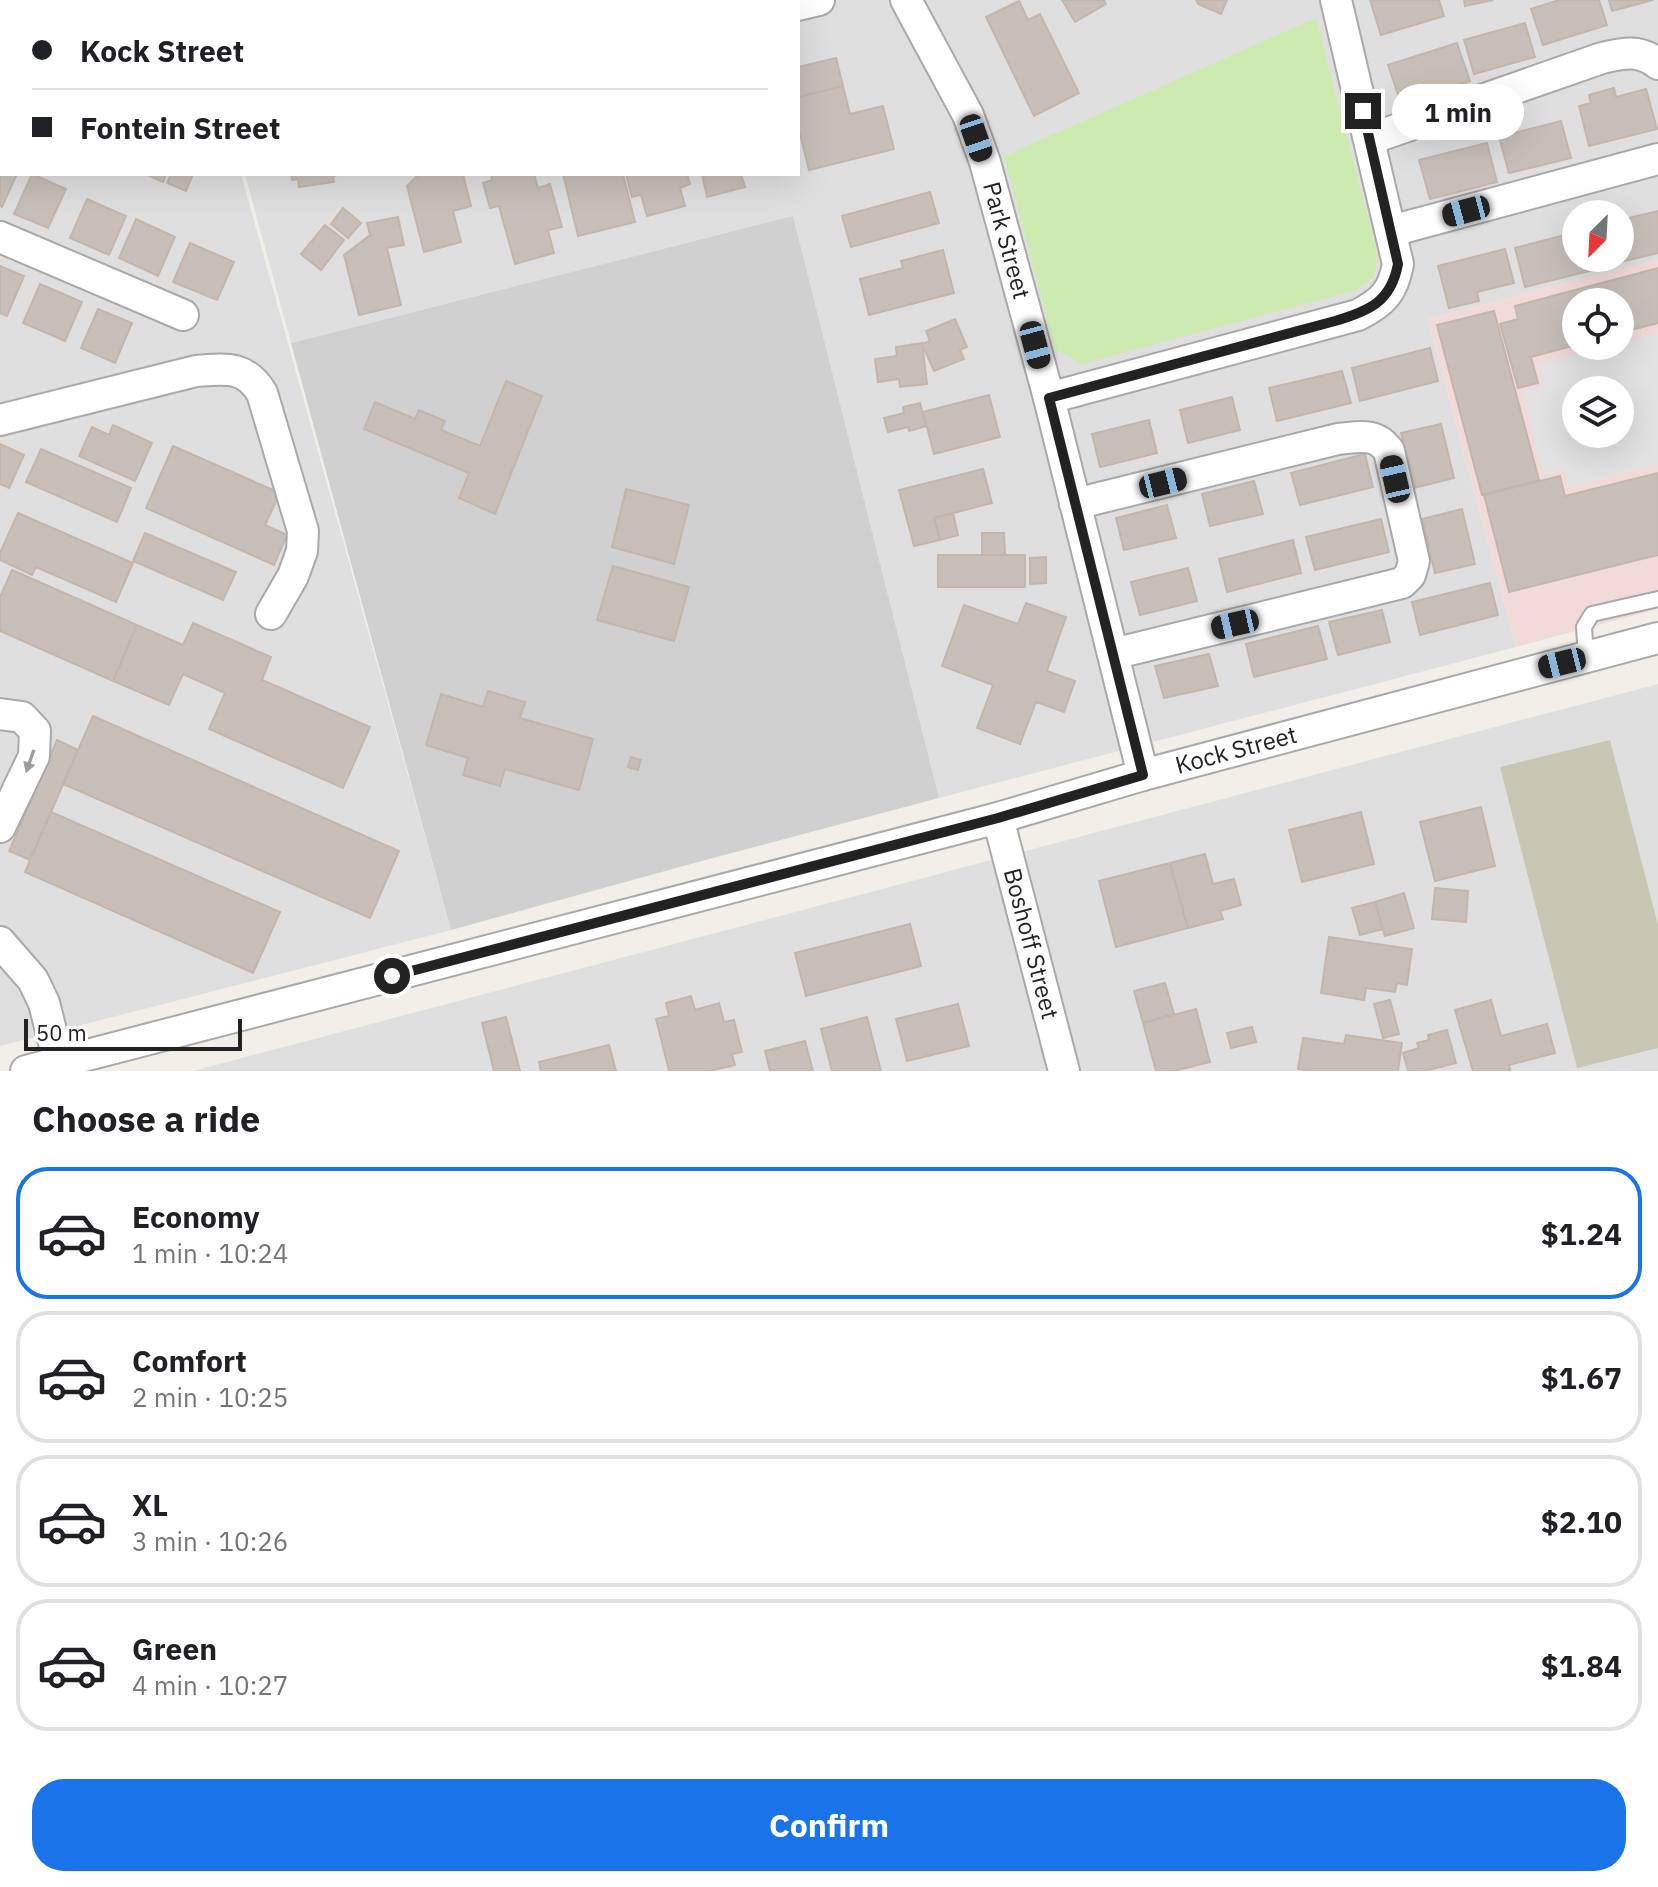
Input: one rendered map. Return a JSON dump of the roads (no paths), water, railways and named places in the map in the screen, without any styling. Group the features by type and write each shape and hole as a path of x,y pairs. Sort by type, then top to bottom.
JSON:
{"street":[{"name":"Park Street","path":"906,0 968,115 1000,212 1143,775"},
{"path":"1049,398 1358,315 1375,306 1387,294 1395,281 1398,264 1336,0"},
{"path":"1370,139 1602,58 1626,52 1644,54 1658,64"},
{"path":"1391,231 1658,159"},
{"path":"0,237 183,315"},
{"path":"0,420 196,371 241,373 254,380 262,393 303,531 302,551 293,576 271,614"},
{"path":"1075,504 1338,439 1376,438 1389,451 1414,561 1410,575 1402,583 1113,654"},
{"name":"Kock Street","path":"26,1071 998,818 1143,775 1658,638"},
{"path":"0,714 22,717 35,731 34,756 0,827"},
{"name":"Boshoff Street","path":"998,818 1064,1071"},
{"path":"0,942 33,980 44,1003 59,1062"}],"lane":[{"path":"1586,657 1584,627 1592,614 1658,599"}]}
